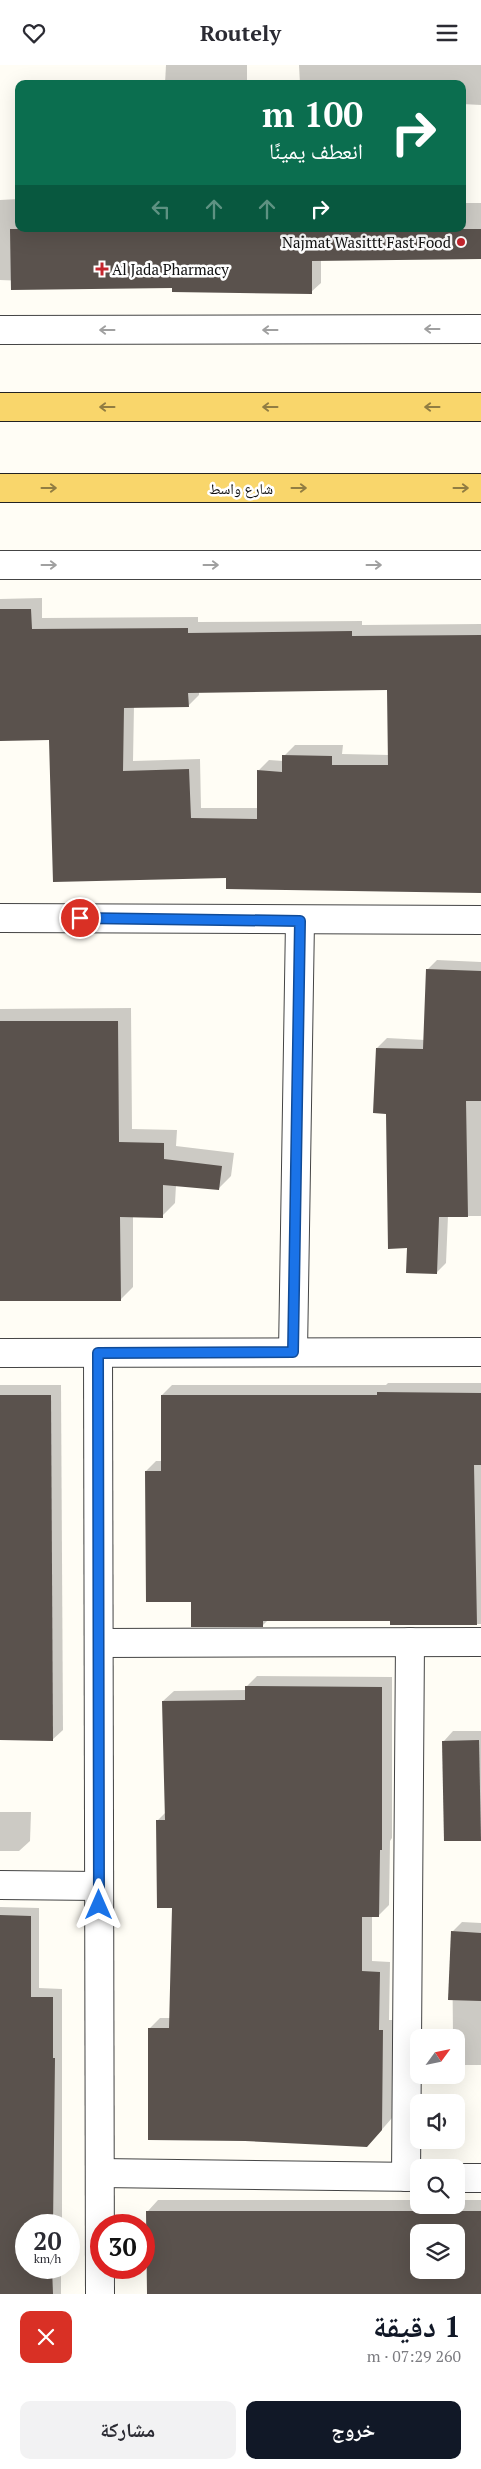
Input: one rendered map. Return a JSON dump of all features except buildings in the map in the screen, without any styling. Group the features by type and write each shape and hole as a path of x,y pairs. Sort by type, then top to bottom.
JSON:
{"main road":[{"path":"0,407 481,407"},
{"name":"شارع واسط","path":"0,488 481,488"}],"street":[{"path":"0,330 481,329"},
{"path":"0,565 481,565"},
{"path":"0,918 300,921 481,920"},
{"path":"293,1352 300,921"},
{"path":"0,1353 481,1352"},
{"path":"98,1353 100,2294"},
{"path":"410,1642 412,2159"},
{"path":"99,1643 481,1642"},
{"path":"0,1885 99,1886"},
{"path":"100,2173 410,2177"},
{"path":"465,2178 481,2178"}],"place":[{"name":"Najmat Wasittt Fast Food","path":"461,242"},
{"name":"Al Jada Pharmacy","path":"102,269"}],"route":[{"path":"80,918 300,921 293,1352 98,1353 99,1905"}]}
